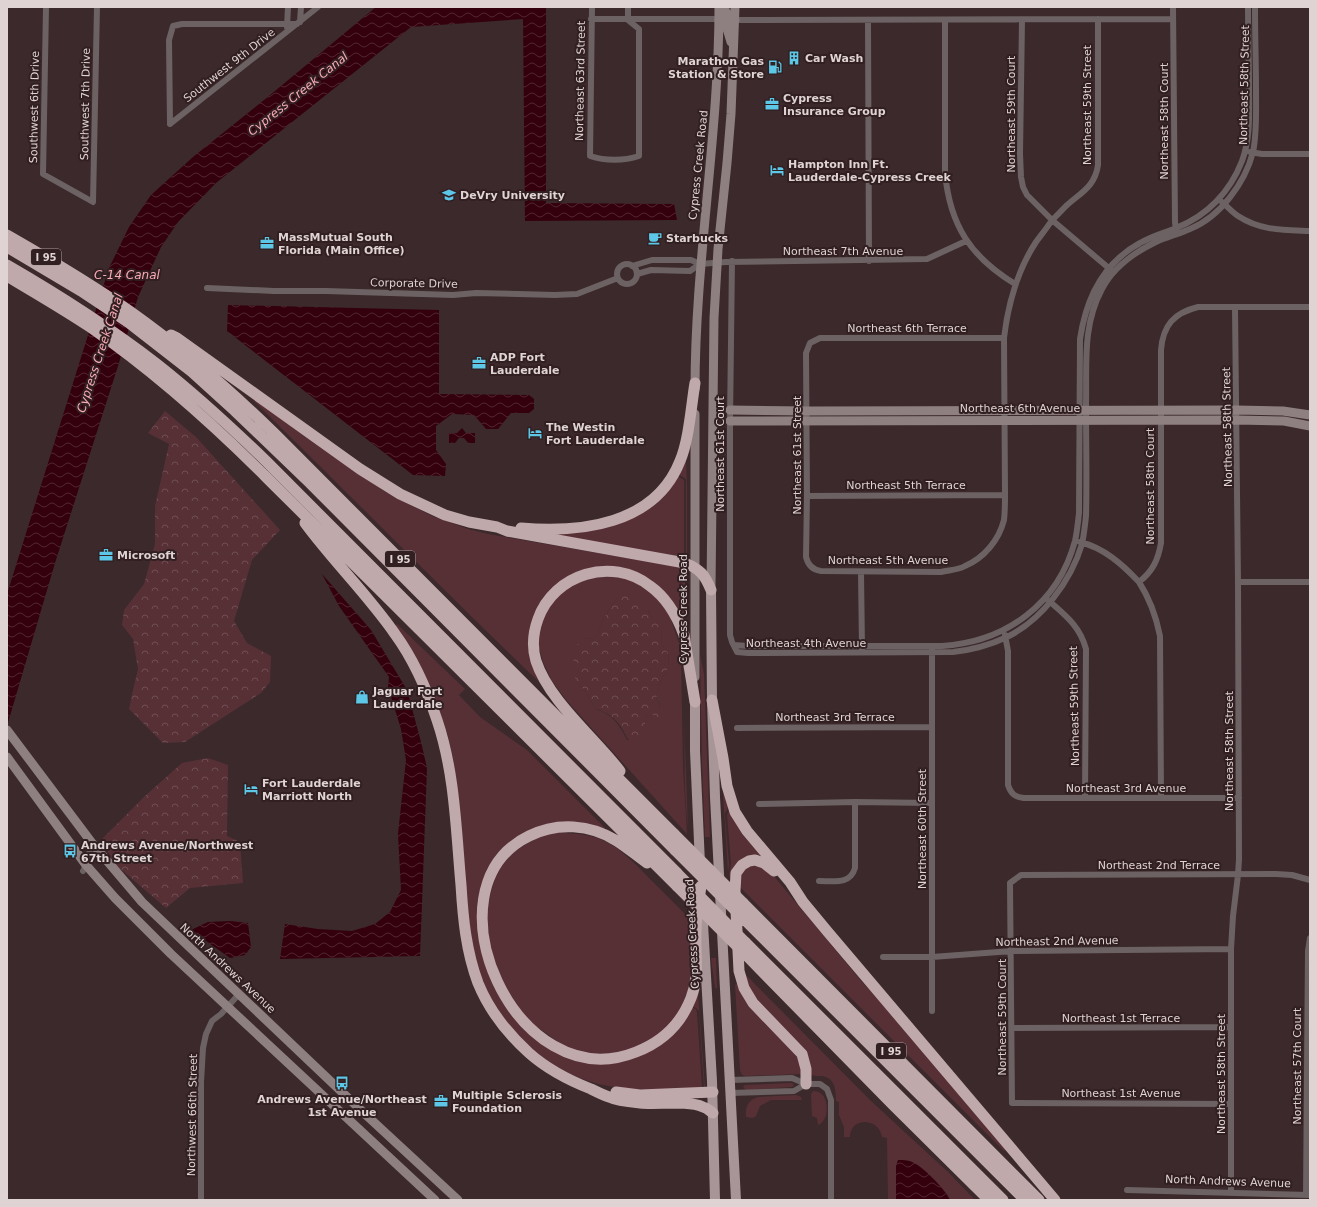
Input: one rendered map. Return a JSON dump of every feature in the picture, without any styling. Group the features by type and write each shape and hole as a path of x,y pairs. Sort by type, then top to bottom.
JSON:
{"highway":[{"name":"I 95","path":"7,235 202,367 258,418 1039,1200"},
{"path":"7,247 83,286"},
{"path":"7,265 138,356 170,375 201,400 266,461 1003,1200"},
{"path":"7,276 75,311"},
{"path":"146,330 177,338 370,475 400,494 445,515 469,522 497,527 507,526 551,530 587,527 618,519 647,503 666,486 680,461 686,438 695,383"},
{"path":"146,330 270,444 1025,1200"},
{"path":"138,356 215,427 285,495 989,1200"},
{"path":"285,495 319,542 396,634 415,666 429,698 441,732 450,770 466,941 471,961 484,995 504,1026 529,1053 558,1074 610,1098 650,1104 697,1105 704,1107 713,1113"},
{"path":"497,527 507,532 679,562 695,567 703,573 711,590"},
{"path":"643,802 610,758 564,706 543,677 534,653 534,638 540,614 549,599 560,587 582,576 596,572 610,571 626,574 642,580 651,586 670,607 681,626 695,702"},
{"path":"712,700 726,782 736,812 747,831 790,882 803,902"},
{"path":"677,886 607,835 589,829 567,826 542,830 519,842 505,854 491,873 484,894 482,911 483,931 489,961 497,980 511,1005 529,1028 557,1049 572,1055 589,1059 611,1059 626,1056 649,1047 664,1036 682,1017 694,988 697,970 696,932 701,886"},
{"path":"806,1084 806,1069 802,1054 753,1003 746,993 739,971 735,877 737,870 749,861 755,860 764,863 803,902 1055,1200"},
{"path":"592,1089 640,1095 712,1087"}],"main road":[{"name":"Cypress Creek Road","path":"715,1200 712,1087 696,771 695,383 700,264 714,131 719,7"},
{"path":"724,7 728,16 735,20"},
{"path":"735,7 730,128 717,262 713,342 711,590 715,797 736,1200"},
{"path":"719,19 726,25 734,54"},
{"name":"Northeast 6th Avenue","path":"730,410 807,416 1005,420 1284,421 1310,426"},
{"name":"Northeast 6th Avenue","path":"730,421 807,416 1005,410 1237,410 1283,411 1310,415"},
{"name":"North Andrews Avenue","path":"9,732 92,843 142,902 365,1114 458,1200"},
{"path":"7,757 84,868 145,929 435,1200"},
{"path":"712,1087 730,1080"},
{"path":"712,1087 730,1094"}],"street":[{"name":"Southwest 6th Drive","path":"46,7 43,174 93,202"},
{"name":"Southwest 7th Drive","path":"93,202 97,7"},
{"path":"287,32 288,7"},
{"path":"288,24 298,23 301,7"},
{"name":"Southwest 9th Drive","path":"288,24 182,24 173,26 169,40 170,124 318,7"},
{"name":"Northeast 63rd Street","path":"592,7 590,156 599,159 629,159 639,156 639,29 628,20"},
{"path":"628,7 628,20"},
{"name":"Northeast 58th Court","path":"1173,7 1176,231"},
{"name":"Northeast 58th Street","path":"1219,199 1236,174 1245,151 1249,108 1248,7"},
{"name":"Northeast 58th Street","path":"1225,204 1243,175 1252,153 1256,131 1255,7"},
{"path":"591,20 719,19"},
{"name":"Northeast 59th Street","path":"1052,220 1088,188 1097,174 1098,19"},
{"path":"735,20 1173,19"},
{"path":"868,20 869,261"},
{"path":"945,20 945,178 951,209 966,241 981,260 993,270 1015,284"},
{"name":"Northeast 59th Court","path":"1022,20 1020,154 1023,188 1036,205 1052,220 1114,273"},
{"path":"1245,151 1252,153 1310,154"},
{"path":"1083,410 1088,330 1098,298 1114,273 1133,255 1198,217 1219,199 1238,216 1267,228 1310,231"},
{"path":"1048,600 1066,580 1073,568 1082,542 1086,516 1080,339 1089,300 1108,268 1128,250 1154,235 1190,229 1209,218 1225,204"},
{"path":"1005,495 1004,338 1006,321 1015,284 1023,266 1036,242 1052,220"},
{"name":"Northeast 7th Avenue","path":"717,262 927,260 966,241"},
{"path":"632,266 652,260 691,260 700,264"},
{"path":"636,274 652,270 690,271 700,264 717,262"},
{"name":"Northeast 61st Court","path":"732,262 730,410 730,635 734,645"},
{"path":"626,264 632,266 636,271 636,274 635,280 630,283 622,282 618,278 618,272 621,267 626,264"},
{"name":"Corporate Drive","path":"208,288 260,291 341,291 453,295 476,293 555,295 577,294 618,278"},
{"name":"Northeast 58th Court","path":"1139,582 1144,578 1156,562 1161,543 1161,350 1165,330 1177,315 1198,307 1236,308"},
{"path":"1236,308 1310,307"},
{"name":"Northeast 58th Street","path":"1231,1193 1231,949 1238,875 1239,798 1236,308"},
{"name":"Northeast 6th Terrace","path":"810,343 820,338 1004,338"},
{"name":"Northeast 61st Street","path":"810,343 806,353 806,557 807,562 811,567"},
{"path":"1048,600 1067,562 1075,541 1079,513 1083,420"},
{"name":"Northeast 5th Terrace","path":"807,496 1005,495"},
{"name":"Northeast 5th Avenue","path":"811,567 815,570 821,571 941,572 966,566 985,553 998,536 1004,519 1005,495"},
{"path":"1075,541 1082,542 1111,556 1128,569 1139,582 1150,602 1157,620 1160,636 1161,798"},
{"path":"862,572 862,650"},
{"path":"1238,582 1310,582"},
{"name":"Northeast 59th Street","path":"1048,600 1078,629 1083,638 1086,649 1085,798"},
{"name":"Northeast 4th Avenue","path":"862,650 955,646 967,644 1004,630 1048,600"},
{"name":"Northeast 4th Avenue","path":"734,645 932,653 964,651 978,648 1006,638 1031,621 1048,600"},
{"path":"1004,630 1006,638"},
{"name":"Northeast 3rd Avenue","path":"1006,638 1008,651 1008,785 1010,791 1014,795 1024,798 1239,798"},
{"name":"Northeast 60th Street","path":"932,646 932,1011"},
{"name":"Northeast 3rd Terrace","path":"737,728 932,727"},
{"path":"759,804 855,802 932,803"},
{"path":"819,881 843,881 851,876 855,868 855,802"},
{"path":"84,868 92,843"},
{"name":"Northeast 2nd Terrace","path":"1010,883 1021,875 1292,875 1310,880"},
{"name":"Northeast 59th Court","path":"1010,883 1012,951 1012,1103"},
{"name":"Northeast 57th Court","path":"1308,1195 1308,951 1310,938"},
{"name":"Northeast 2nd Avenue","path":"883,957 932,957 1012,951 1231,949"},
{"name":"Northwest 66th Street","path":"201,1200 201,1082 203,1048 206,1034 212,1020 222,1014 238,994"},
{"name":"Northeast 1st Terrace","path":"1012,1028 1231,1027"},
{"path":"730,1080 792,1078 806,1084 823,1085 827,1089 831,1097 831,1200"},
{"path":"730,1094 794,1091 806,1084"},
{"name":"Northeast 1st Avenue","path":"1012,1103 1230,1104"},
{"name":"North Andrews Avenue","path":"1127,1190 1308,1195"}],"green space":[{"path":"250,395 384,491 432,516 468,529 488,534 685,568 685,613 679,616 656,586 599,568 541,605 533,666 539,682 249,396"},
{"path":"165,411 196,437 280,530 252,560 234,621 247,643 271,656 270,682 261,693 185,742 163,743 129,709 138,669 133,639 122,625 124,610 144,584 155,544 155,506 169,444 148,433"},
{"path":"686,460 687,558 686,479 678,474"},
{"path":"677,476 684,480 684,558 542,533 619,522"},
{"path":"609,575 635,581 657,597 674,619 671,620 679,643 681,657 683,768 687,834 567,701 552,681 543,662 538,644 539,629 543,616 559,593 585,578","holes":["617,598 649,611 652,618 661,628 662,645 668,653 669,667 661,679 656,699 659,702 660,709 652,714 647,714 645,736 627,740 615,721 607,714 596,709 585,691 577,683 583,638 593,639 598,635 603,620"]},
{"path":"630,595 643,605 652,618 657,620 661,628 662,645 668,653 669,667 661,679 656,699 659,702 661,717 657,718 652,714 647,714 645,736 640,742 635,744 630,741 615,719 596,709 585,691 577,683 573,672 574,652 577,645 583,638 593,639 598,635 603,620 617,598"},
{"path":"397,624 465,689 459,695 480,717 527,750 605,828 603,830 523,835 508,846 496,859 486,874 480,892 478,912 480,935 524,1028 547,1047 562,1055 595,1063 610,1062 624,1060 640,1055 691,1007 696,1009 697,1013 702,1088 652,1090 627,1089 603,1085 582,1079 563,1070 544,1058 528,1045 500,1012 489,994 480,974 473,947 465,885 453,758 448,736 438,706 395,626"},
{"path":"682,649 684,657 684,672"},
{"path":"700,655 704,674 710,837 705,837"},
{"path":"685,745 688,829 686,807"},
{"path":"208,758 228,765 227,836 240,842 243,883 190,888 166,908 116,865 101,840 145,796 182,763"},
{"path":"725,793 729,805 725,814 729,864 728,873 723,794"},
{"path":"730,808 760,854 731,878 729,876 731,863 727,815"},
{"path":"552,833 586,835 613,845 633,862 691,920 691,978 683,1003 685,1004 674,1022 645,1044 611,1055 571,1051 526,1019 500,978 490,947 486,910 497,871 514,852 537,837"},
{"path":"750,865 756,865 768,869 863,983 909,1032 1007,1148 1004,1151 739,886 741,873"},
{"path":"711,958 716,958 717,988 715,988"},
{"path":"745,974 870,1100 948,1172 975,1200 950,1200 947,1194 906,1160 898,1160 896,1166 896,1200 888,1200 887,1138 882,1137 880,1130 876,1126 865,1122 859,1123 851,1130 850,1137 844,1137 844,1127 839,1115 839,1102 836,1101 836,1093 832,1081 826,1077 811,1075 750,991"},
{"path":"737,984 797,1054 802,1069 801,1074 742,1075 740,1070 735,985"},
{"path":"696,993 698,993 705,1088 699,1011 691,1006"},
{"path":"792,1083 794,1085 792,1087 746,1090 743,1087 745,1085"},
{"path":"813,1091 819,1092 823,1095 827,1106 825,1117 818,1125 817,1118 812,1116 811,1094"},
{"path":"796,1095 801,1097 802,1100 771,1100 760,1106 756,1116 753,1118 746,1117 748,1104 755,1098"}],"water":[{"name":"C-14 Canal","path":"376,7 546,7 546,203 674,204 677,220 525,221 523,19 411,27 216,183 178,222 161,247 138,297 118,366 55,563 7,726 7,594 109,268 129,227 151,195 193,157"},
{"path":"228,305 439,310 439,394 529,395 534,399 534,409 529,413 511,413 498,429 486,429 474,415 452,414 436,426 436,450 446,464 445,476 413,475 227,331"},
{"path":"462,428 466,433 475,433 475,443 468,443 464,438 459,438 455,443 449,443 449,433 457,433"},
{"path":"322,574 371,630 407,690 421,742 427,768 420,956 280,959 285,924 318,929 352,931 375,924 390,912 401,890 398,834 406,760 401,729 388,687 389,677 339,606"},
{"path":"230,921 248,923 251,947 245,955 230,958 191,930 208,922"},
{"path":"898,1160 910,1161 918,1165 934,1179 950,1200 896,1200 896,1166"}],"place":[{"name":"Car Wash","path":"794,58"},
{"name":"Marathon Gas Station & Store","path":"775,67"},
{"name":"Cypress Insurance Group","path":"772,104"},
{"name":"Hampton Inn Ft. Lauderdale-Cypress Creek","path":"777,170"},
{"name":"DeVry University","path":"449,195"},
{"name":"Starbucks","path":"655,238"},
{"name":"MassMutual South Florida (Main Office)","path":"267,243"},
{"name":"ADP Fort Lauderdale","path":"479,363"},
{"name":"The Westin Fort Lauderdale","path":"535,433"},
{"name":"Microsoft","path":"106,555"},
{"name":"Jaguar Fort Lauderdale","path":"362,697"},
{"name":"Fort Lauderdale Marriott North","path":"251,789"},
{"name":"Andrews Avenue/Northwest 67th Street","path":"70,851"},
{"name":"Andrews Avenue/Northeast 1st Avenue","path":"342,1083"},
{"name":"Multiple Sclerosis Foundation","path":"441,1101"}],"water label":[{"name":"Cypress Creek Canal","path":"298,94"},
{"name":"Cypress Creek Canal","path":"100,353"}]}
